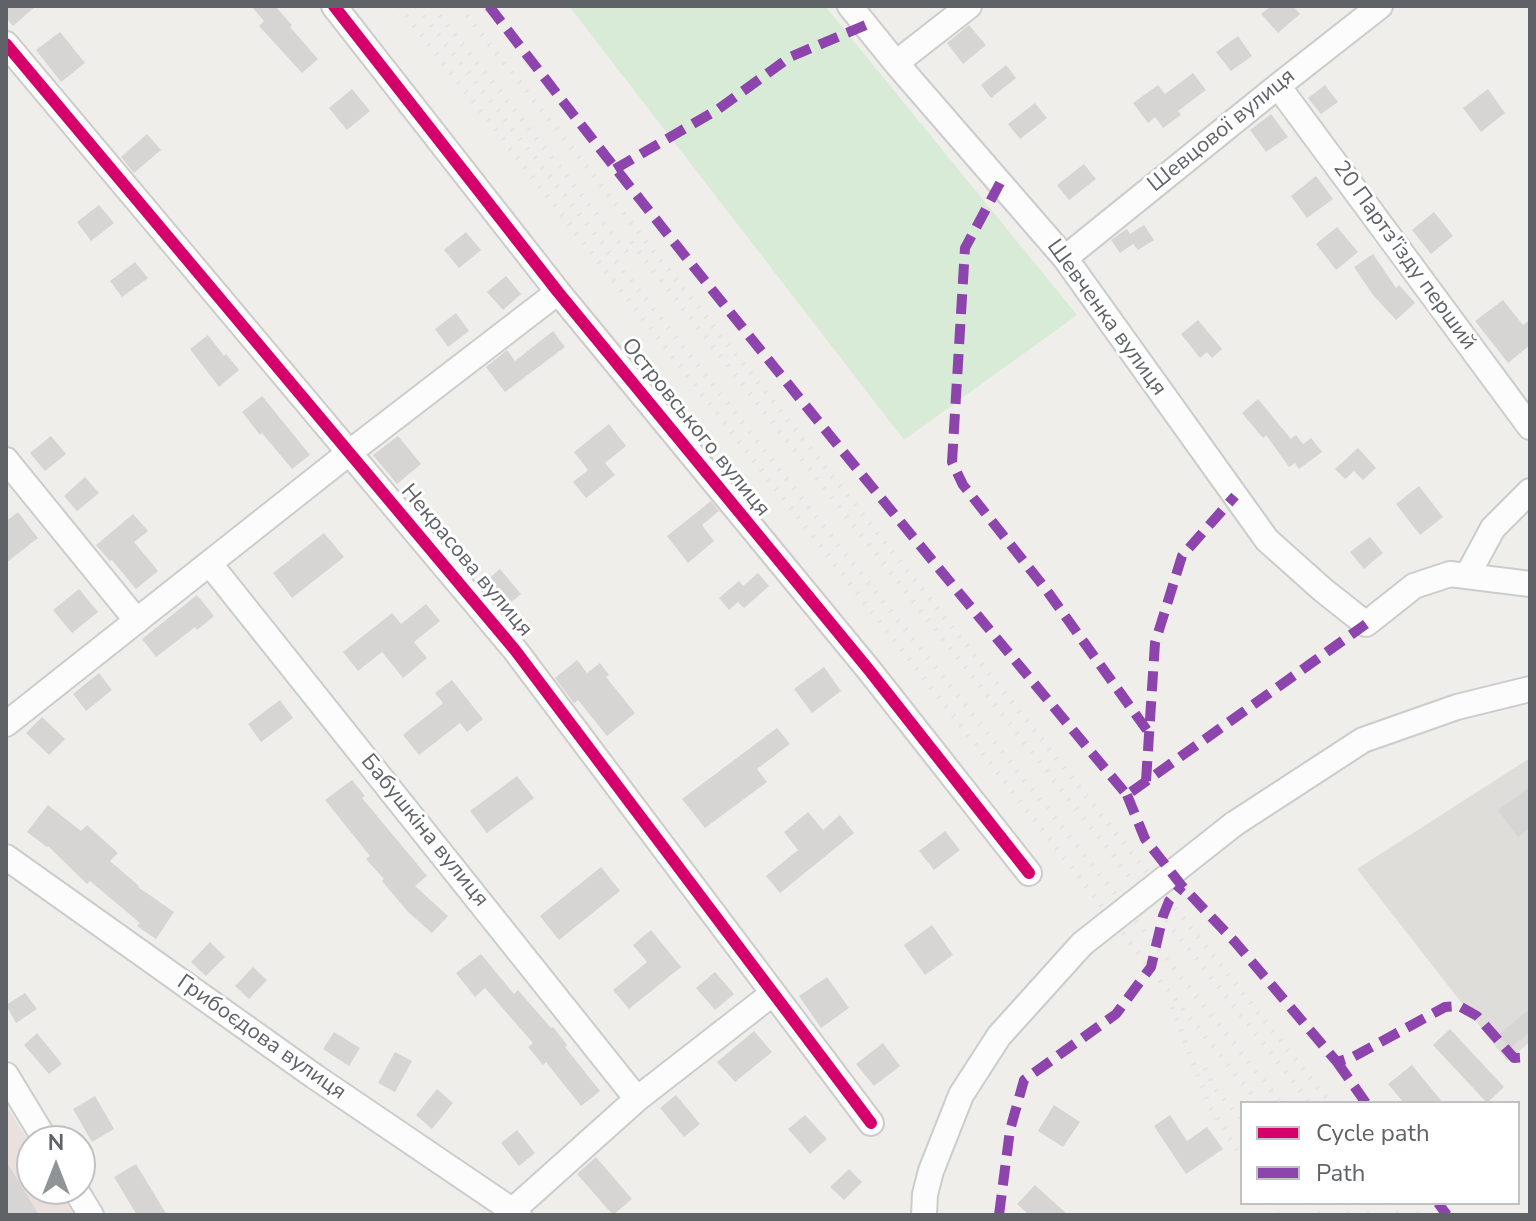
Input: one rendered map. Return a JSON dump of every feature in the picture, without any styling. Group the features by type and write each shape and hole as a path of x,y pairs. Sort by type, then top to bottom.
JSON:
{"street":[{"name":"Островського вулиця","path":"334,6 558,292 869,670 1029,873"},
{"name":"Шевченка вулиця","path":"850,6 1065,258 1267,540 1366,624 1414,586 1450,574 1467,576"},
{"path":"896,63 969,6"},
{"name":"Шевцової вулиця","path":"1065,258 1380,6"},
{"name":"Некрасова вулиця","path":"6,44 515,650 871,1123"},
{"name":"20 Партз'їзду перший","path":"1278,86 1530,427"},
{"path":"6,724 558,292"},
{"path":"6,460 137,621"},
{"path":"1530,491 1493,528 1467,576 1530,584"},
{"name":"Бабушкіна вулиця","path":"210,564 637,1099"},
{"path":"924,1215 931,1171 961,1095 999,1036 1082,944 1234,824 1363,740 1457,707 1530,689"},
{"name":"Грибоєдова вулиця","path":"6,857 314,1076 516,1212"},
{"path":"516,1212 637,1099 772,994"},
{"path":"6,1075 36,1125"}],"shaded area":[{"path":"1530,758 1530,1042 1507,1061 1357,869"},
{"path":"6,1105 18,1125 16,1205 68,1205 74,1215 6,1215"}],"green space":[{"path":"569,6 825,6 1077,315 904,440"}],"building":[{"path":"6,6 36,6 13,26 6,18"},
{"path":"251,6 275,6 318,59 302,73 259,26 264,21"},
{"path":"1271,6 1293,6 1300,14 1278,33 1261,14"},
{"path":"969,25 986,45 963,64 947,43"},
{"path":"60,32 85,63 61,82 36,50"},
{"path":"1238,36 1252,56 1231,71 1216,52"},
{"path":"1006,65 1016,78 991,98 981,85"},
{"path":"1193,73 1206,90 1178,111 1181,115 1163,128 1155,117 1148,123 1133,103 1158,85 1165,94"},
{"path":"1325,85 1338,102 1321,114 1308,98"},
{"path":"352,89 370,111 347,130 329,108"},
{"path":"1488,89 1505,113 1481,132 1463,108"},
{"path":"1035,103 1047,118 1020,139 1008,124"},
{"path":"1271,114 1288,137 1266,152 1250,130"},
{"path":"147,134 161,150 134,173 121,157"},
{"path":"1084,164 1096,179 1069,200 1057,185"},
{"path":"1316,176 1333,199 1307,218 1291,196"},
{"path":"99,205 114,223 91,241 77,222"},
{"path":"1434,212 1453,236 1431,254 1412,230"},
{"path":"1144,225 1154,240 1138,250 1133,244 1120,253 1111,240 1127,229 1130,234"},
{"path":"1337,227 1358,252 1336,270 1316,244"},
{"path":"466,232 481,250 459,268 444,250"},
{"path":"1373,254 1396,288 1399,285 1415,303 1396,320 1373,295 1354,267"},
{"path":"135,262 148,278 122,297 110,281"},
{"path":"506,276 521,294 503,310 487,292"},
{"path":"1503,300 1523,325 1530,320 1530,345 1508,363 1475,321"},
{"path":"456,313 469,331 448,347 435,329"},
{"path":"1198,320 1222,349 1212,358 1207,352 1200,358 1181,334"},
{"path":"553,331 565,347 505,392 486,367 507,350 515,361"},
{"path":"208,335 239,370 219,387 190,349"},
{"path":"262,396 310,455 292,469 242,412"},
{"path":"1258,399 1291,439 1296,435 1303,444 1311,438 1322,452 1299,469 1295,463 1289,467 1266,435 1263,438 1242,413"},
{"path":"609,424 626,446 605,463 615,475 586,498 573,482 588,470 574,452"},
{"path":"51,436 66,454 45,471 30,453"},
{"path":"398,436 421,464 397,484 373,455"},
{"path":"1358,448 1376,468 1363,480 1354,471 1345,479 1335,469"},
{"path":"85,477 99,493 77,511 64,496"},
{"path":"1419,486 1443,517 1420,535 1396,504"},
{"path":"711,501 719,511 702,525 714,541 688,563 667,536"},
{"path":"18,512 38,538 6,563 6,521"},
{"path":"133,514 148,531 134,542 158,571 136,589 96,545"},
{"path":"324,533 344,557 292,598 273,573"},
{"path":"1370,537 1383,553 1364,569 1350,552"},
{"path":"500,569 521,594 502,610 481,585"},
{"path":"758,573 769,586 744,608 738,602 729,610 719,598 739,581 743,586"},
{"path":"79,589 98,612 72,633 53,610"},
{"path":"197,595 214,616 156,657 142,639"},
{"path":"426,604 440,621 414,642 427,658 403,678 382,652 358,671 343,652 392,613 401,624"},
{"path":"577,660 587,673 600,663 609,675 606,677 635,713 607,736 578,700 574,703 555,678"},
{"path":"824,667 841,691 812,713 794,689"},
{"path":"99,673 112,690 86,711 73,694"},
{"path":"452,680 483,719 467,732 460,723 419,755 403,735 443,703 435,693"},
{"path":"280,700 293,718 261,742 248,724"},
{"path":"42,717 65,739 49,755 26,733"},
{"path":"777,728 790,744 757,769 767,782 705,828 682,799"},
{"path":"517,776 534,798 487,833 470,811"},
{"path":"352,780 365,796 362,798 427,876 415,886 448,916 432,933 408,912 382,881 384,879 366,859 370,856 325,800"},
{"path":"1530,787 1530,828 1518,837 1498,810"},
{"path":"48,805 81,831 87,825 118,853 110,861 138,887 174,912 156,939 137,926 140,923 90,881 87,884 48,846 27,832"},
{"path":"808,812 823,830 840,815 854,833 780,893 766,876 798,850 784,832"},
{"path":"945,831 960,850 934,870 919,851"},
{"path":"601,867 620,891 559,940 540,916"},
{"path":"932,925 953,955 925,975 904,945"},
{"path":"651,930 681,967 629,1009 613,990 647,962 633,945"},
{"path":"210,942 225,957 206,976 191,962"},
{"path":"481,954 514,994 518,990 553,1027 600,1091 581,1106 546,1062 543,1065 528,1047 533,1043 485,988 475,997 456,973"},
{"path":"253,967 267,980 249,999 235,986"},
{"path":"715,972 734,994 715,1010 696,988"},
{"path":"827,977 849,1008 821,1028 799,996"},
{"path":"25,993 37,1009 16,1023 6,1005"},
{"path":"1530,1009 1530,1032 1509,1049 1498,1035"},
{"path":"1450,1029 1504,1087 1485,1101 1433,1045"},
{"path":"754,1031 772,1052 735,1082 717,1062"},
{"path":"334,1032 360,1048 349,1066 323,1049"},
{"path":"37,1033 62,1064 49,1074 24,1045"},
{"path":"883,1043 900,1066 874,1086 856,1064"},
{"path":"395,1052 412,1061 395,1092 378,1083"},
{"path":"1412,1065 1441,1101 1402,1101 1388,1084"},
{"path":"437,1089 453,1103 432,1129 416,1115"},
{"path":"676,1095 700,1124 684,1137 660,1108"},
{"path":"95,1096 114,1129 96,1140 96,1125 82,1125 73,1109"},
{"path":"1054,1105 1080,1122 1063,1147 1038,1131"},
{"path":"805,1115 827,1139 810,1154 788,1129"},
{"path":"1170,1115 1187,1141 1207,1127 1223,1149 1186,1174 1154,1126"},
{"path":"517,1130 535,1153 519,1166 501,1143"},
{"path":"596,1157 632,1199 613,1215 577,1174"},
{"path":"6,1161 16,1177 16,1205 33,1205 39,1215 6,1215"},
{"path":"136,1164 167,1215 137,1215 114,1177"},
{"path":"849,1169 862,1182 844,1200 830,1187"},
{"path":"1035,1185 1068,1215 1029,1215 1017,1204"}],"railway":[{"path":"399,6 1257,1101"},
{"path":"416,6 1279,1101"},
{"path":"432,6 633,260"},
{"path":"459,6 1328,1101"},
{"path":"631,242 1308,1101"},
{"path":"1172,1007 1210,1107 1240,1155"},
{"path":"1205,1068 1214,1087 1240,1118"},
{"path":"1271,1205 1278,1215"},
{"path":"1289,1205 1295,1215"},
{"path":"1312,1205 1319,1215"},
{"path":"1341,1205 1349,1215"},
{"path":"1360,1205 1368,1215"},
{"path":"1390,1205 1398,1215"},
{"path":"1410,1205 1418,1215"}],"marked path":[{"path":"489,6 804,404 1127,795 1366,624"},
{"path":"615,169 717,110 790,57 866,25"},
{"path":"1000,183 965,248 952,462 963,485 1045,588 1149,733"},
{"path":"1146,781 1155,643 1182,556 1235,496"},
{"path":"1127,795 1145,839 1182,886 1235,942 1337,1062 1353,1057 1445,1007 1459,1006 1477,1016 1514,1058 1530,1057"},
{"path":"999,1215 1010,1130 1024,1080 1116,1014 1151,967 1163,916 1169,901 1182,886"},
{"path":"1337,1062 1365,1101"},
{"path":"1440,1205 1447,1215"}],"cycle path":[{"path":"334,6 558,292 869,670 1029,873"},
{"path":"6,44 515,650 871,1123"}]}
